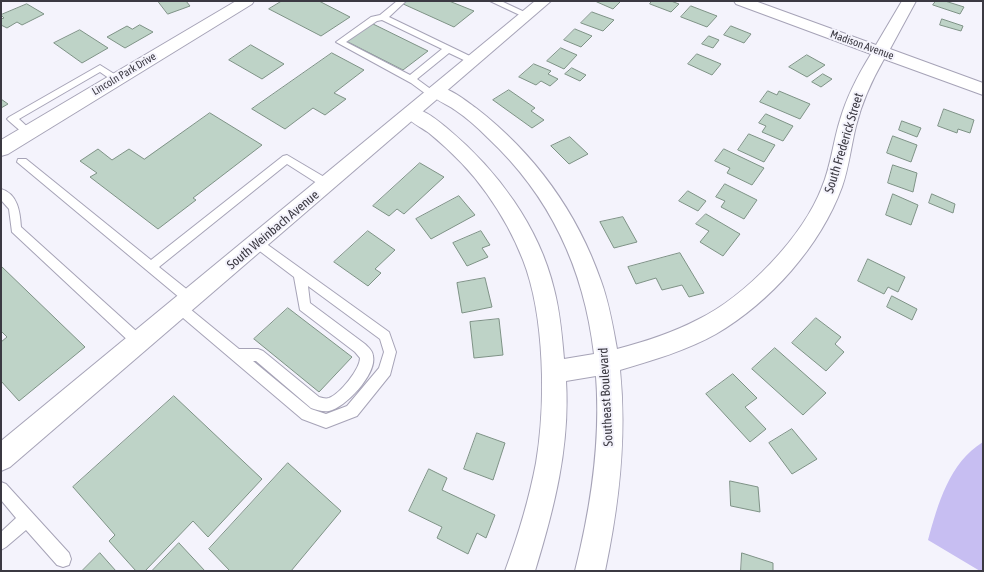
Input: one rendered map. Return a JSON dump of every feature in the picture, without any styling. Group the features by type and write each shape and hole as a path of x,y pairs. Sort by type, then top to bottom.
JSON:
{"street":[{"name":"South Weinbach Avenue","path":"1,458 544,1"},
{"name":"Madison Avenue","path":"741,1 983,89"},
{"name":"South Frederick Street","path":"554,371 580,368 639,354 706,327 731,310 761,285 790,256 814,223 828,198 833,186 846,129 857,96 909,1"},
{"name":"Lincoln Park Drive","path":"1,148 239,3"},
{"name":"Southeast Boulevard","path":"435,93 463,107 527,166 558,211 573,238 590,282 599,314 607,362 610,434 607,480 602,518 590,571"},
{"path":"412,113 433,126 475,166 490,183 517,224 529,249 543,288 553,352 553,426 548,467 540,506 520,571"}],"lane":[{"path":"402,1 383,17 374,19 340,42 435,93"},
{"path":"494,1 527,15"},
{"path":"383,17 473,61"},
{"path":"411,80 448,49"},
{"path":"151,267 287,160 327,184"},
{"path":"22,162 151,267 237,355 307,414 326,421 352,411 385,371 390,352 384,336 257,243"},
{"path":"1,193 13,204 16,212 16,229 139,342"},
{"path":"237,355 258,355 316,402 324,406 333,404 361,375 366,365 367,356 360,348 304,306 300,274"},
{"path":"1,489 63,559"},
{"path":"1,542 27,518"}],"shaded area":[{"path":"983,442 983,571 980,571 928,540 946,485 961,461"}],"building":[{"path":"158,1 186,1 190,6 168,14"},
{"path":"282,1 319,1 350,17 321,36 269,9"},
{"path":"404,1 449,1 474,11 454,27 401,3"},
{"path":"621,1 613,9 597,2"},
{"path":"652,1 671,1 679,4 671,12 650,4"},
{"path":"936,1 945,1 964,7 960,14 933,5"},
{"path":"27,4 44,14 22,25 17,22 7,28 1,25 1,19 4,18 1,15"},
{"path":"691,6 717,16 707,27 681,17"},
{"path":"592,12 614,20 603,31 581,23"},
{"path":"942,19 963,26 961,31 940,25"},
{"path":"371,23 428,51 403,70 346,41"},
{"path":"140,25 153,32 125,48 107,37 127,26 132,29"},
{"path":"731,26 751,34 744,43 724,35"},
{"path":"575,29 592,36 581,47 564,40"},
{"path":"80,30 108,48 82,63 54,43"},
{"path":"709,36 719,40 713,48 702,44"},
{"path":"251,45 284,64 262,79 229,60"},
{"path":"561,48 577,55 564,69 547,61"},
{"path":"332,53 364,70 334,93 346,99 325,115 313,108 285,129 252,109"},
{"path":"697,54 721,64 712,75 688,64"},
{"path":"807,55 825,65 807,77 789,67"},
{"path":"534,64 551,71 548,74 558,79 550,86 541,81 536,85 519,77"},
{"path":"572,68 586,75 580,81 565,74"},
{"path":"823,74 832,79 821,87 812,82"},
{"path":"509,90 535,108 531,111 544,120 532,128 493,100"},
{"path":"768,91 777,95 779,91 810,104 800,119 760,102"},
{"path":"1,99 8,104 1,108"},
{"path":"944,109 974,120 970,133 958,129 957,133 938,126"},
{"path":"210,113 262,145 193,198 196,200 158,229 90,177 97,173 80,161 98,149 112,160 129,149 144,159"},
{"path":"766,114 793,126 783,141 762,132 766,126 759,123"},
{"path":"902,121 921,128 917,137 899,130"},
{"path":"749,134 775,145 764,162 738,150"},
{"path":"893,136 917,145 911,162 887,153"},
{"path":"570,137 588,154 569,164 551,146"},
{"path":"724,149 764,168 752,185 727,173 730,168 715,161"},
{"path":"420,163 444,177 404,214 397,209 389,216 373,206"},
{"path":"893,165 917,173 913,192 888,183"},
{"path":"725,184 757,200 744,219 721,207 725,201 716,197"},
{"path":"688,191 706,201 698,211 679,201"},
{"path":"893,194 918,205 911,225 886,215"},
{"path":"932,194 955,204 953,213 929,203"},
{"path":"459,196 475,215 431,239 416,219"},
{"path":"706,214 740,234 723,256 700,242 709,231 696,224"},
{"path":"623,217 637,242 614,248 600,222"},
{"path":"368,231 395,250 375,269 381,273 368,286 334,262"},
{"path":"481,231 490,245 482,248 488,257 467,266 453,243"},
{"path":"680,253 704,293 689,297 682,285 662,290 656,278 636,284 628,267"},
{"path":"868,259 905,277 898,292 888,287 884,294 858,281"},
{"path":"1,266 85,347 19,401 1,381 1,342 7,337 1,331"},
{"path":"485,278 492,307 462,313 457,283"},
{"path":"892,296 917,309 912,320 887,307"},
{"path":"288,308 352,357 319,392 254,339"},
{"path":"816,318 841,337 835,344 844,352 826,371 792,343"},
{"path":"499,319 503,355 474,358 470,322"},
{"path":"775,348 826,393 803,415 752,369"},
{"path":"733,374 757,398 745,407 766,429 750,442 706,394"},
{"path":"174,396 262,479 208,537 193,521 145,571 136,571 109,541 115,535 73,487"},
{"path":"792,429 817,459 792,474 769,443"},
{"path":"477,433 505,443 493,480 464,469"},
{"path":"288,463 341,511 291,571 230,571 209,549"},
{"path":"429,469 447,478 442,490 495,515 486,538 477,533 468,554 437,538 442,527 409,511"},
{"path":"730,481 758,487 760,512 731,506"},
{"path":"179,543 205,571 152,571"},
{"path":"100,553 116,571 82,571"},
{"path":"742,553 773,563 773,571 741,571"}]}
